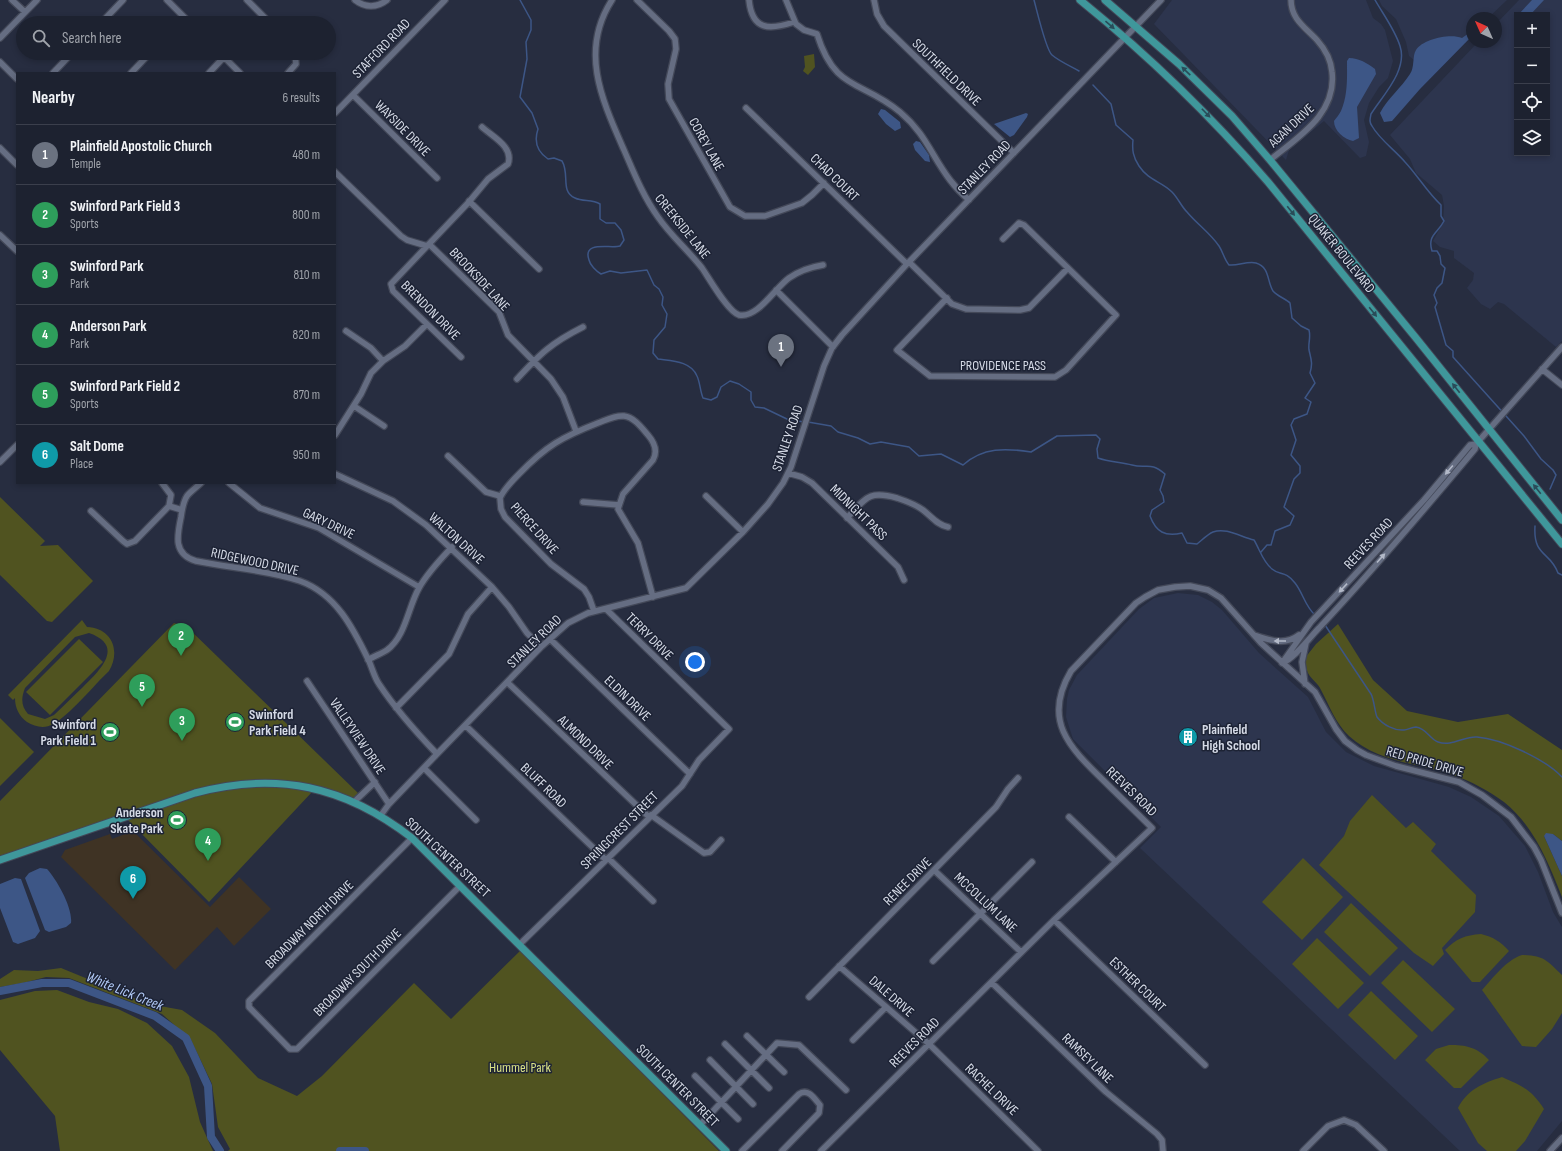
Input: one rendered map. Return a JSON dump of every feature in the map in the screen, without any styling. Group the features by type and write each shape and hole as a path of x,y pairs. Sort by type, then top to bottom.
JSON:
{"main road":[{"name":"QUAKER BOULEVARD","path":"1080,0 1125,38 1180,88 1251,163 1477,443 1562,544"},
{"name":"QUAKER BOULEVARD","path":"1105,0 1179,64 1232,116 1270,160 1562,520"},
{"name":"SOUTH CENTER STREET","path":"0,860 195,793 218,787 258,782 290,784 319,789 355,801 381,815 412,838 726,1151"}],"street":[{"path":"12,0 25,12"},
{"path":"21,16 37,0"},
{"path":"108,16 123,0"},
{"path":"167,0 182,16"},
{"path":"246,0 263,16"},
{"path":"355,0 365,6 373,7 386,1"},
{"name":"STAFFORD ROAD","path":"336,112 444,0"},
{"name":"CREEKSIDE LANE","path":"612,0 606,10 598,35 596,76 602,99 646,200 662,223 696,261 734,312 740,315 751,313 796,274 823,265"},
{"name":"COREY LANE","path":"637,0 675,39 676,54 667,89 669,99 730,207 745,216 765,216 802,202 812,195 824,183"},
{"path":"750,0 752,16 763,26 774,27 794,22"},
{"path":"786,0 794,22 804,30 817,34 826,60 842,78 892,106 912,123 926,140 949,179 969,200"},
{"name":"SOUTHFIELD DRIVE","path":"874,0 877,14 884,26 1014,153"},
{"name":"STANLEY ROAD","path":"381,815 389,804 508,683 541,647 568,623 594,611 686,588 743,532 773,498 788,473 824,366 833,347 842,335 908,263 1161,0"},
{"name":"AGAN DRIVE","path":"1270,160 1317,121 1328,105 1332,90 1332,69 1327,55 1317,40 1296,18 1291,0"},
{"path":"0,38 16,21"},
{"path":"54,72 65,60"},
{"path":"132,72 143,60"},
{"path":"210,72 218,60"},
{"path":"227,60 239,72"},
{"path":"289,72 296,64 296,60"},
{"path":"0,62 16,78"},
{"name":"WAYSIDE DRIVE","path":"353,95 437,178"},
{"name":"CHAD COURT","path":"746,108 955,306 962,309 1025,309 1034,304 1068,268"},
{"path":"428,245 488,179 503,169 509,160 507,149 482,128"},
{"path":"0,148 16,164"},
{"name":"BROOKSIDE LANE","path":"336,173 400,236 407,240 428,245 499,312 508,335 552,379 559,391 576,431"},
{"path":"469,201 539,269"},
{"path":"1003,239 1019,223 1024,225 1068,268"},
{"path":"0,235 16,251"},
{"name":"BRENDON DRIVE","path":"428,245 393,281 391,286 461,357"},
{"name":"PROVIDENCE PASS","path":"947,298 897,350 922,371 930,376 1051,378 1066,370 1116,315 1068,268"},
{"path":"776,290 833,347"},
{"path":"336,434 354,406 371,373 383,361 405,346 427,324"},
{"path":"517,379 554,342 583,327"},
{"path":"346,331 371,348 383,361"},
{"name":"REEVES ROAD","path":"1282,663 1288,661 1306,642 1421,514 1475,449 1477,443 1562,346"},
{"path":"1542,369 1562,385"},
{"path":"354,406 384,426"},
{"name":"PIERCE DRIVE","path":"594,611 589,597 584,589 551,564 505,517 501,509 500,496 544,450 576,431 616,416 624,416 632,419 652,439 655,456 650,464 623,494 619,505"},
{"name":"REEVES ROAD","path":"1282,663 1319,614 1424,500 1470,444 1477,443"},
{"path":"0,462 16,446"},
{"path":"448,456 486,492 500,496"},
{"name":"MIDNIGHT PASS","path":"788,473 797,474 807,480 898,566 904,580"},
{"name":"WALTON DRIVE","path":"336,474 392,502 426,525 452,547 492,587 506,603 527,633 541,647"},
{"path":"91,511 127,544 135,541 169,506 171,495 163,484"},
{"name":"RIDGEWOOD DRIVE","path":"200,484 187,496 182,510 177,541 182,551 189,558 196,561 275,575 310,586 340,610 350,624 378,682 411,727 437,754"},
{"name":"GARY DRIVE","path":"229,484 260,508 319,528 419,588"},
{"path":"847,518 867,498 881,494 917,506 941,526 948,527"},
{"path":"706,496 743,532"},
{"path":"583,502 619,505 618,509 638,543 653,597"},
{"path":"169,506 182,510"},
{"path":"368,660 388,649 398,637 419,588 437,563 452,547"},
{"name":"REEVES ROAD","path":"821,1151 1021,952 1152,828 1081,758 1069,743 1063,730 1059,714 1060,697 1065,682 1071,671 1136,603 1158,590 1190,586 1208,590 1221,598 1254,635 1282,663"},
{"path":"396,708 448,654 468,614 492,587"},
{"name":"TERRY DRIVE","path":"606,609 729,729"},
{"path":"1254,635 1283,642 1294,639 1304,632"},
{"name":"ELDIN DRIVE","path":"550,639 690,774"},
{"path":"1305,684 1302,656 1306,642"},
{"name":"RED PRIDE DRIVE","path":"1282,663 1315,692 1336,729 1345,741 1357,750 1386,763 1459,782 1471,787 1496,804 1511,817 1534,846 1542,860 1562,913"},
{"name":"VALLEYVIEW DRIVE","path":"307,681 389,804"},
{"name":"ALMOND DRIVE","path":"508,683 650,816 704,853 710,852 721,840"},
{"name":"BLUFF ROAD","path":"466,726 653,901"},
{"name":"SPRINGCREST STREET","path":"520,944 685,782 699,760 729,729"},
{"path":"424,768 476,820"},
{"name":"RENEE DRIVE","path":"809,997 996,807 1008,789 1018,778"},
{"path":"355,801 375,782"},
{"path":"1069,817 1116,862"},
{"name":"BROADWAY NORTH DRIVE","path":"270,1028 249,1007 249,1001 412,838"},
{"path":"933,961 1032,862"},
{"name":"MCCOLLUM LANE","path":"934,870 1021,952"},
{"name":"BROADWAY SOUTH DRIVE","path":"270,1028 290,1049 296,1050 460,886"},
{"name":"ESTHER COURT","path":"1054,920 1205,1065"},
{"name":"DALE DRIVE","path":"840,966 928,1044"},
{"name":"RAMSEY LANE","path":"992,982 1110,1096 1157,1134 1162,1140 1163,1151"},
{"path":"853,1040 886,1007"},
{"path":"747,1036 784,1072"},
{"path":"700,1125 778,1043 799,1045 846,1090"},
{"path":"725,1044 769,1088"},
{"name":"RACHEL DRIVE","path":"928,1044 1038,1151"},
{"path":"710,1060 753,1104"},
{"path":"695,1076 738,1119"},
{"path":"742,1151 800,1093 809,1093 819,1103 821,1107 820,1113 782,1151"},
{"path":"1303,1151 1328,1126 1344,1120 1356,1125 1384,1151"},
{"path":"1550,1151 1562,1138"}],"shaded area":[{"path":"1172,0 1366,0 1373,18 1381,24 1385,30 1393,61 1388,78 1379,87 1369,103 1364,120 1369,142 1366,156 1360,158 1324,121 1289,150 1286,160 1154,24"},
{"path":"1379,0 1507,0 1494,12 1466,12 1466,37 1411,75 1414,60 1409,56 1406,42 1396,19 1382,6"},
{"path":"1519,0 1562,0 1562,341 1556,347 1504,304 1498,302 1490,309 1481,304 1467,288 1473,280 1474,273 1454,258 1454,251 1440,247 1433,241 1443,223 1444,206 1442,195 1416,173 1410,159 1390,135 1472,48 1502,48 1502,18"},
{"path":"1178,593 1198,595 1212,602 1222,610 1259,653 1308,697 1326,732 1346,752 1374,766 1449,787 1471,797 1499,816 1525,846 1538,872 1553,912 1562,927 1562,1121 1537,1151 1460,1151 1140,848 1161,827 1073,739 1066,717 1067,699 1069,690 1077,675 1139,609 1154,598"},
{"path":"133,831 210,907 239,877 271,909 234,946 217,927 175,970 61,857 65,850 110,834 112,839"}],"green space":[{"path":"814,54 815,67 808,75 803,71 805,67 804,56"},
{"path":"0,497 45,541 40,546 58,545 93,581 52,622 47,621 0,575"},
{"path":"82,620 87,627 96,628 103,631 112,642 114,656 113,663 109,671 74,708 50,726 40,727 27,722 18,712 15,698 13,700 8,695","holes":["89,633 100,638 106,645 108,652 106,659 96,674 54,715 45,719 28,714 22,702 25,688 75,637"]},
{"path":"174,623 187,627 358,793 355,801 312,792 209,902 127,819 0,860 0,801"},
{"path":"1338,624 1373,680 1407,711 1458,722 1508,714 1562,750 1562,841 1553,834 1544,836 1562,876 1562,897 1539,845 1532,833 1515,812 1504,802 1460,777 1385,757 1360,745 1344,731 1333,714 1320,688 1308,673 1305,658 1316,644"},
{"path":"79,639 103,662 50,715 26,692"},
{"path":"0,718 34,752 0,786"},
{"path":"1372,795 1406,828 1413,822 1436,844 1431,851 1476,895 1475,912 1442,948 1444,954 1433,966 1414,953 1319,865 1344,836 1350,821"},
{"path":"1303,858 1343,897 1302,940 1262,902"},
{"path":"1351,903 1398,948 1370,976 1324,932"},
{"path":"1481,934 1496,940 1509,951 1480,982 1472,982 1445,950 1461,938"},
{"path":"1317,938 1364,983 1338,1009 1292,964"},
{"name":"Hummel Park","path":"521,950 719,1151 228,1151 230,1149 218,1127 212,1084 191,1040 162,1014 69,978 46,977 0,987 0,979 14,970 38,971 61,968 149,1004 182,1010 215,1033 258,1078 297,1096 322,1076 414,983 451,1019"},
{"path":"1522,955 1536,956 1545,960 1562,975 1562,1013 1552,1029 1536,1047 1522,1046 1482,990 1505,965 1516,957"},
{"path":"1403,960 1455,1009 1432,1032 1381,983"},
{"path":"57,990 89,1002 118,1009 147,1023 172,1046 189,1077 200,1122 213,1151 60,1151 55,1116 0,1050 0,1000 35,991"},
{"path":"1371,991 1418,1036 1395,1060 1348,1015"},
{"path":"1449,1045 1471,1048 1480,1052 1489,1060 1461,1088 1454,1088 1425,1060 1436,1049"},
{"path":"1502,1077 1530,1092 1544,1109 1525,1141 1516,1151 1487,1151 1478,1143 1458,1108 1466,1096 1476,1088"}],"water":[{"path":"1532,0 1544,0 1533,12 1521,12"},
{"path":"1466,35 1466,42 1420,89 1392,121 1384,122 1380,113 1412,71 1415,52 1419,46 1437,38 1451,36 1462,38"},
{"path":"1349,58 1366,63 1375,69 1376,74 1357,107 1359,138 1353,141 1340,134 1334,125 1334,121 1341,111 1345,99 1347,86 1347,61"},
{"path":"881,109 885,110 900,122 901,128 895,131 886,124 878,114"},
{"path":"1026,113 1028,114 1027,117 1014,135 1010,137 994,124"},
{"path":"916,141 920,142 929,155 930,162 925,161 915,150 913,144"},
{"path":"1546,833 1553,834 1562,841 1562,876 1544,836"},
{"path":"40,868 47,869 64,894 71,917 71,923 66,927 49,932 45,930 25,878 29,873"},
{"path":"15,878 21,879 40,931 35,938 18,944 13,942 0,908 0,884"}],"waterway":[{"path":"520,0 531,20 531,30 526,42 527,59 520,97 532,113 538,129 536,138 537,146 541,153 548,159 554,158 562,161 565,171 566,187 570,195 578,199 600,204 600,219 606,223 615,223 621,230 624,240 620,246 598,247 590,250 588,254 592,266 601,274 610,271 621,273 647,270 654,285 659,289 663,297 662,305 667,314 665,327 654,340 653,353 658,359 675,361 690,367 698,378 703,398 711,400 717,397 721,387 730,381 739,384 751,392 751,400 755,407 764,408 789,420 805,422"},
{"path":"1034,0 1044,38 1050,52 1058,59 1079,71"},
{"path":"1375,0 1395,34 1402,55 1398,73 1371,114 1370,122 1379,136 1405,162 1431,195 1441,205 1441,216 1444,221 1434,234 1431,241 1431,246 1432,251 1437,251 1440,256 1441,264 1445,268 1442,283 1437,288 1434,295 1437,303 1435,307 1446,345 1453,351 1453,357 1524,436 1541,459 1553,470 1556,475 1550,489"},
{"path":"1093,85 1111,104 1116,125 1133,140 1134,156 1143,171 1172,192 1185,210 1215,241 1229,265 1246,263 1256,263 1261,265 1266,271 1273,291 1290,303 1292,318 1301,326 1309,330 1309,347 1312,364 1310,373 1315,383 1305,398 1311,402 1307,414 1294,419 1291,425 1296,440 1291,455 1300,466 1300,473 1294,479 1284,507 1294,516 1290,525 1275,531 1271,545 1267,545 1261,552"},
{"path":"808,422 831,426 838,432 858,438 870,444 881,442 909,447 919,456 941,454 963,465 979,455 995,450 1031,452 1057,436 1096,435 1100,439 1097,449 1098,458 1137,466 1152,466 1165,474 1160,490 1164,502 1152,510 1150,516 1158,529 1166,534 1182,533 1187,543 1197,544 1209,534 1218,531 1228,532 1254,540 1266,563 1275,571 1288,576 1291,579 1298,587 1309,608 1315,615"},
{"path":"1535,526 1535,536 1539,549 1555,566 1558,573 1562,575"},
{"path":"1325,625 1371,694 1377,717 1386,725 1401,730 1414,727 1423,729 1435,741 1443,743 1472,737 1498,742 1522,751 1545,763 1562,777"},
{"name":"White Lick Creek","path":"0,991 42,983 69,983 155,1016 186,1038 208,1086 211,1137 220,1151"},
{"name":"White Lick Creek","path":"340,1151 365,1151"}],"place":[{"name":"Plainfield Apostolic Church","path":"781,367"},
{"name":"Swinford Park Field 3","path":"181,656"},
{"name":"Swinford Park Field 2","path":"142,707"},
{"name":"Swinford Park Field 4","path":"235,722"},
{"name":"Swinford Park Field 1","path":"110,732"},
{"name":"Plainfield High School","path":"1188,737"},
{"name":"Swinford Park","path":"182,741"},
{"name":"Anderson Skate Park","path":"177,820"},
{"name":"Anderson Park","path":"208,861"},
{"name":"Salt Dome","path":"133,899"}]}
